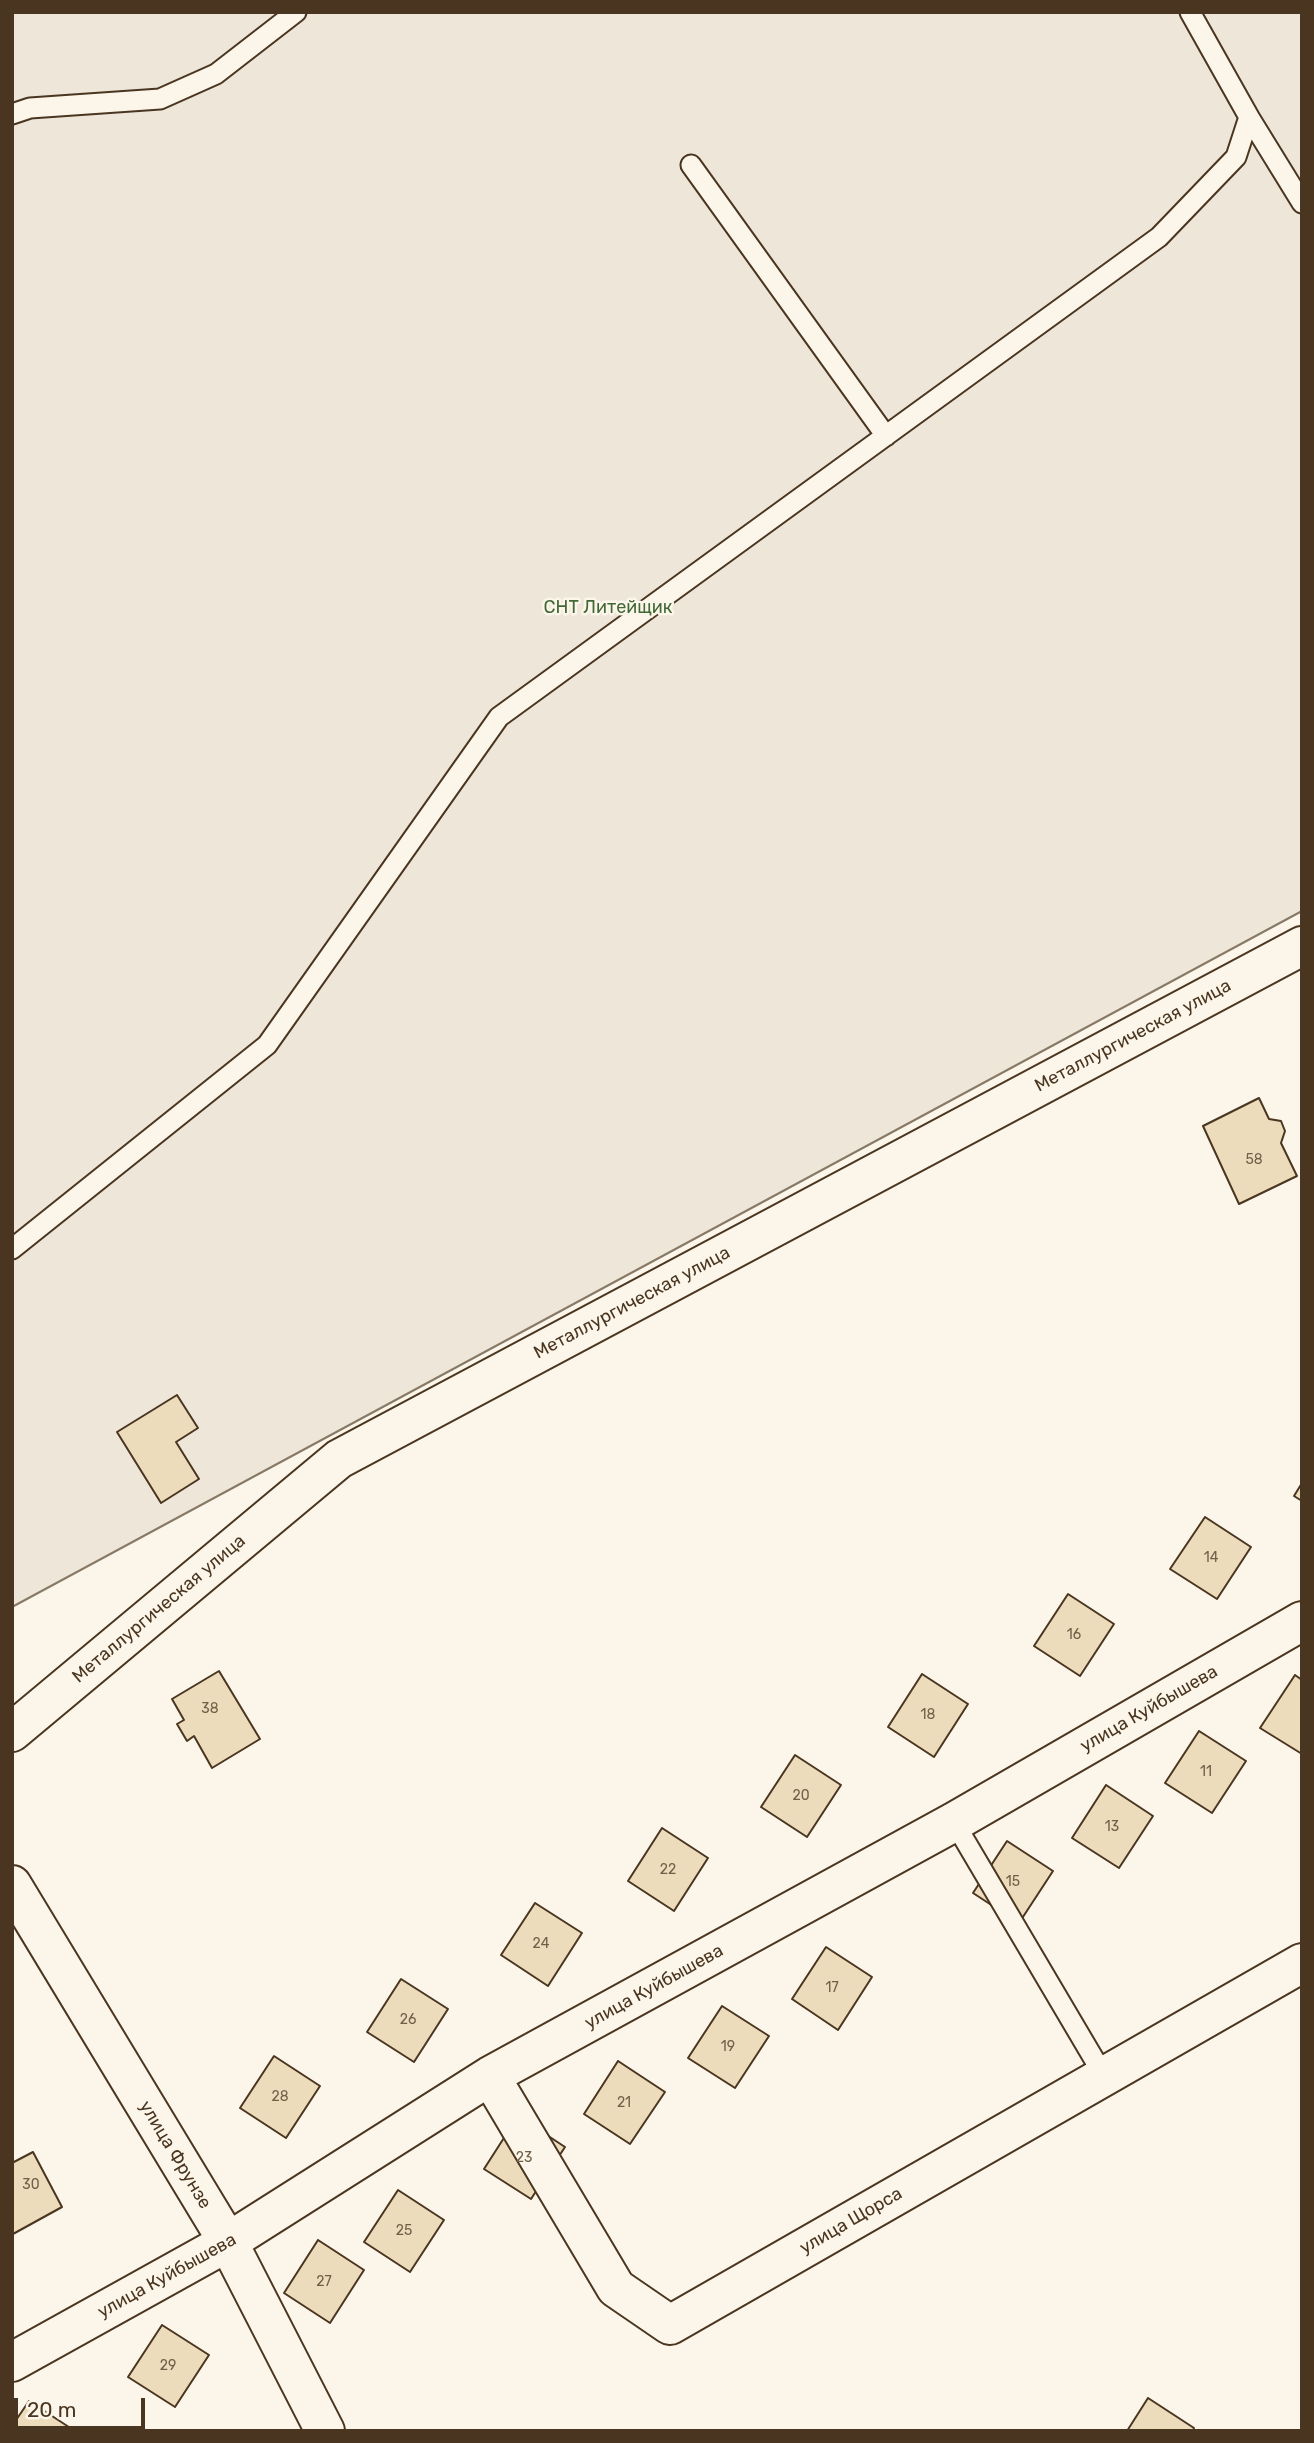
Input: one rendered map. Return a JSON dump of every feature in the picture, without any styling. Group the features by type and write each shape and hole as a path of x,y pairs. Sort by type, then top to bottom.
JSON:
{"street":[{"name":"Металлургическая улица","path":"12,1732 339,1459 1302,946"},
{"name":"улица Куйбышева","path":"12,2362 228,2242 490,2076 954,1822 1302,1621"},
{"name":"улица Фрунзе","path":"12,1885 228,2242 325,2431"},
{"name":"улица Щорса","path":"490,2076 616,2288 670,2325 1302,1964"}],"lane":[{"path":"12,114 30,108 160,99 216,74 296,12"},
{"path":"1190,12 1249,117 1302,203"},
{"path":"12,1249 267,1045 499,717 1159,237 1236,158 1249,117"},
{"path":"691,165 886,436"},
{"path":"954,1822 1104,2076"}],"green space":[{"name":"СНТ Литейщик","path":"12,12 1302,12 1302,911 12,1607"}],"building":[{"path":"1259,1098 1269,1119 1281,1121 1285,1131 1281,1143 1297,1176 1239,1204 1203,1126"},
{"path":"177,1395 198,1428 176,1442 199,1479 161,1503 117,1432"},
{"path":"1302,1483 1302,1501 1294,1496"},
{"path":"1205,1517 1251,1547 1217,1599 1170,1569"},
{"path":"1068,1594 1114,1624 1080,1676 1034,1646"},
{"path":"219,1671 260,1739 212,1768 194,1736 187,1741 177,1724 184,1720 172,1699"},
{"path":"922,1674 968,1704 934,1757 888,1727"},
{"path":"1295,1675 1302,1680 1302,1754 1260,1728"},
{"path":"1199,1731 1246,1761 1212,1813 1165,1783"},
{"path":"795,1755 841,1785 807,1837 761,1807"},
{"path":"1106,1785 1153,1816 1119,1868 1072,1838"},
{"path":"662,1828 708,1858 674,1911 628,1881"},
{"path":"1007,1841 1053,1871 1019,1923 973,1893"},
{"path":"535,1903 582,1933 548,1986 501,1955"},
{"path":"826,1947 872,1977 838,2030 792,1999"},
{"path":"401,1979 448,2009 414,2062 367,2032"},
{"path":"722,2006 769,2036 735,2088 688,2058"},
{"path":"274,2056 320,2086 286,2138 240,2108"},
{"path":"618,2061 665,2092 630,2144 584,2114"},
{"path":"518,2116 565,2147 531,2199 484,2169"},
{"path":"33,2152 62,2207 13,2234 12,2163"},
{"path":"398,2190 444,2220 410,2272 364,2242"},
{"path":"318,2240 364,2270 330,2323 284,2293"},
{"path":"162,2325 209,2355 175,2407 128,2377"},
{"path":"1148,2398 1194,2428 1193,2431 1127,2431"},
{"path":"29,2401 75,2431 12,2431 12,2426"}]}
